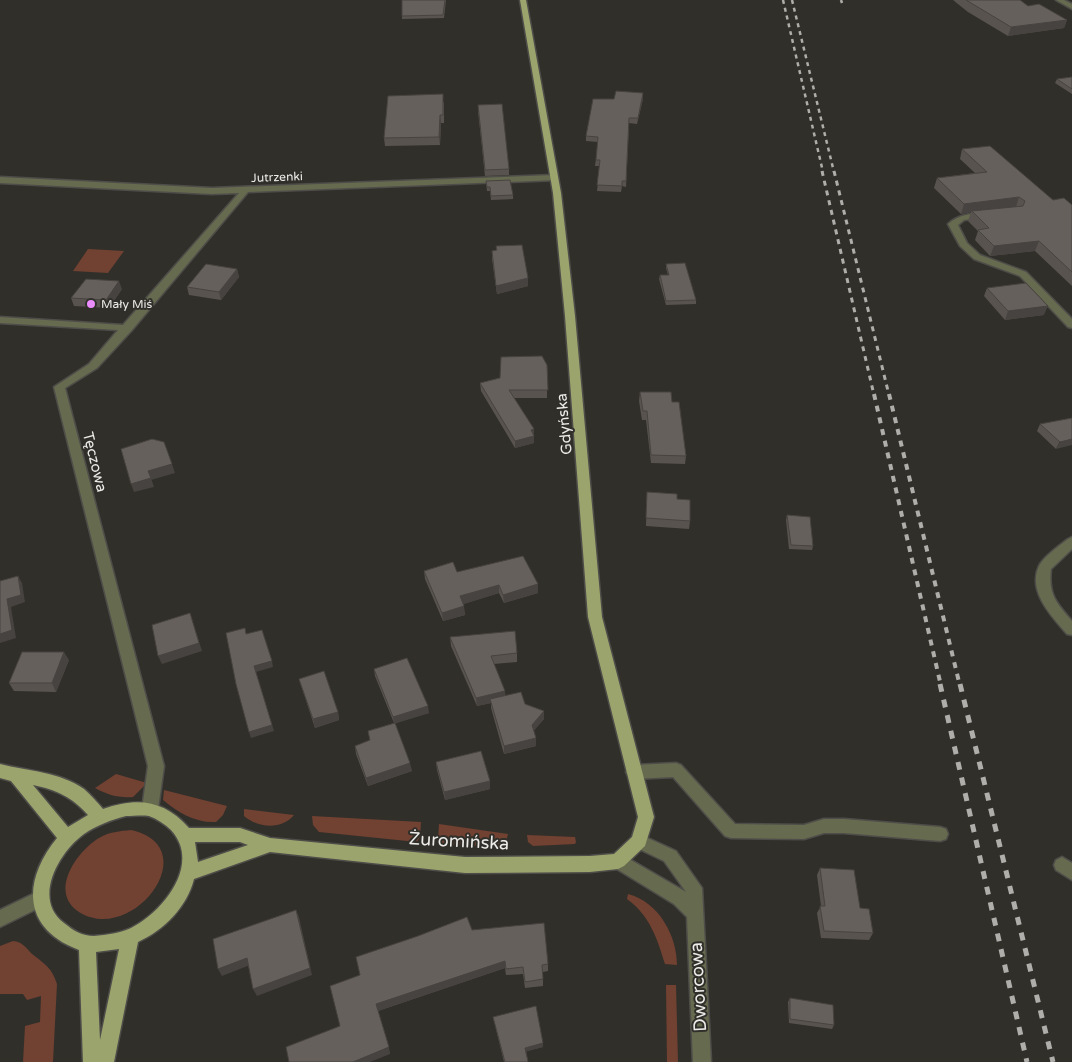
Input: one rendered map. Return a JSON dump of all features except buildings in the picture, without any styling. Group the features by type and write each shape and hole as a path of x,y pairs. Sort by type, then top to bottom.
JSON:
{"main road":[{"name":"Gdyńska","path":"523,0 554,178 570,316 595,618 646,818 640,841"},
{"path":"0,771 43,779 77,793 100,816"},
{"path":"16,775 67,838"},
{"path":"126,809 150,810 171,818 186,835 191,853 189,873 182,892 169,910 151,926 130,937 108,943 87,944 64,936 48,920 41,898 42,882 56,852 67,838 100,816 126,809"},
{"name":"Żuromińska","path":"186,835 240,835 270,845 465,865 590,864 618,861"},
{"path":"618,861 640,841"},
{"name":"Żuromińska","path":"189,873 270,845"},
{"path":"105,1062 130,937"},
{"path":"87,944 92,1062"}],"street":[{"path":"1059,0 1072,7"},
{"name":"Jutrzenki","path":"0,180 212,192 554,178"},
{"name":"Tęczowa","path":"150,810 156,766 59,387 93,366 246,191"},
{"path":"999,214 962,218 953,224 963,244 977,257 1022,274 1072,325"},
{"path":"0,320 128,328"},
{"path":"1072,542 1045,567 1043,583 1050,606 1072,630"},
{"path":"634,772 676,770 731,831 804,832 824,826 844,826 940,834"},
{"name":"Dworcowa","path":"640,841 670,856 694,888 702,1062"},
{"path":"618,861 680,898 695,913"},
{"path":"0,920 41,898"}],"shaded area":[{"path":"88,249 124,251 108,273 73,271"},
{"path":"116,774 147,783 133,797 113,795 95,788"},
{"path":"164,790 227,806 223,815 216,822 201,821 181,813 163,800"},
{"path":"244,809 294,815 283,823 270,826 250,820 244,816"},
{"path":"312,816 421,822 420,837 417,842 319,832 313,825"},
{"path":"439,824 508,834 505,846 445,845 438,840"},
{"path":"131,830 153,840 163,855 162,872 154,890 139,905 121,916 100,919 79,912 70,904 66,894 69,872 75,862 82,852 99,838 119,831"},
{"path":"527,835 575,837 576,842 575,844 533,846 528,842"},
{"path":"628,894 649,904 664,922 674,943 677,965 665,964 652,928 642,913 627,899"},
{"path":"13,941 22,944 48,967 57,984 53,1062 23,1062 25,1026 40,1022 41,996 27,1000 23,994 0,994 0,946"},
{"path":"666,985 676,985 678,1062 667,1062"}],"railway":[{"path":"783,0 823,172"},
{"path":"792,0 834,172"},
{"path":"822,171 874,395"},
{"path":"834,171 889,395"},
{"path":"874,394 941,686"},
{"path":"889,394 960,686"},
{"path":"940,684 1027,1062"},
{"path":"960,684 1053,1062"}],"place":[{"name":"Mały Miś","path":"91,304"}]}
